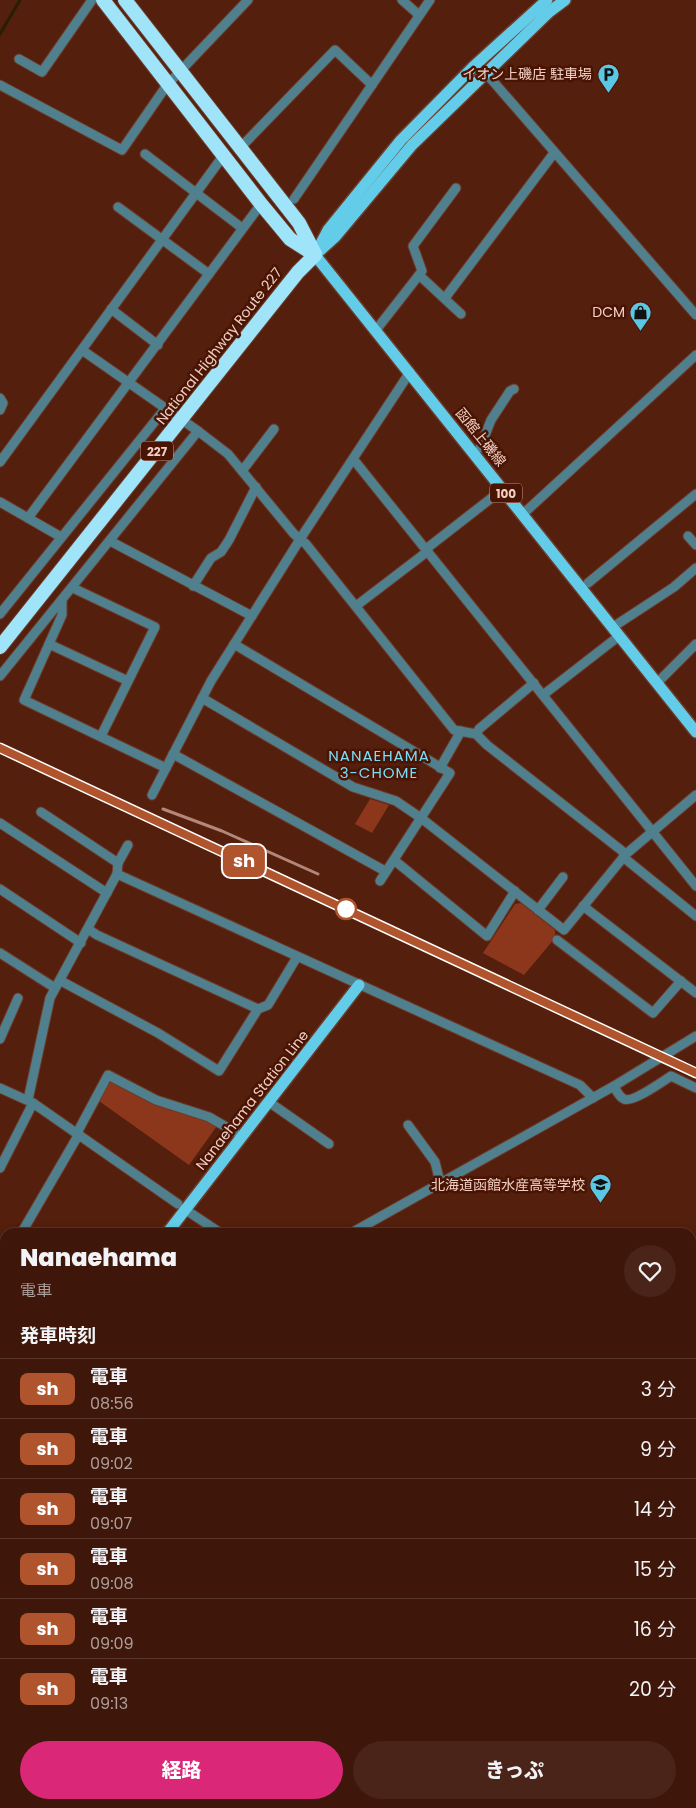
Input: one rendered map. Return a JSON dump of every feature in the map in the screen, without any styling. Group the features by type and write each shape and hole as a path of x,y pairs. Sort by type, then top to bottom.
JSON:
{"highway":[{"path":"103,0 261,204 290,238 315,255"},
{"path":"125,0 299,223 315,255"},
{"name":"National Highway Route 227","path":"0,647 298,272 315,255"}],"main road":[{"path":"315,255 328,230 400,140 473,67 547,0"},
{"path":"315,255 335,237 412,145 485,72 549,12 565,0"},
{"name":"函館上磯線","path":"315,255 696,732"},
{"name":"Nanaehama Station Line","path":"170,1228 182,1207 269,1102 359,985"}],"street":[{"path":"19,59 42,72 92,0"},
{"path":"0,85 122,150 167,85 248,0"},
{"path":"402,0 419,15"},
{"path":"294,199 430,0"},
{"path":"240,148 335,50 372,85"},
{"path":"485,72 696,316"},
{"path":"445,298 554,153"},
{"path":"145,154 196,191 242,228"},
{"path":"0,462 223,156"},
{"path":"376,330 422,271 413,246 456,188"},
{"path":"28,518 261,204"},
{"path":"118,207 209,274"},
{"path":"419,275 461,314"},
{"path":"111,310 158,345"},
{"path":"82,350 228,454 356,606 454,730 476,734 696,916"},
{"path":"523,514 696,355"},
{"path":"152,795 202,698 234,644 300,539 354,460 410,372"},
{"path":"480,448 492,420 510,392 514,389"},
{"path":"0,398 3,403 0,410"},
{"path":"0,613 164,410"},
{"path":"242,471 274,429"},
{"path":"0,676 198,431"},
{"path":"354,460 696,886"},
{"path":"193,586 211,558 221,552 256,487"},
{"path":"356,606 503,489"},
{"path":"588,583 696,494"},
{"path":"0,502 61,537"},
{"path":"688,536 696,545"},
{"path":"110,541 252,616"},
{"path":"543,695 616,631 696,568"},
{"path":"73,588 155,628 101,736"},
{"path":"62,601 62,615 24,700 166,768"},
{"path":"49,644 128,681"},
{"path":"234,644 450,773 380,881"},
{"path":"657,683 696,644"},
{"path":"476,734 479,729 534,683"},
{"path":"202,698 353,788 396,801 421,818 564,930 624,856 696,795"},
{"path":"440,768 461,731"},
{"path":"173,754 385,871"},
{"path":"41,812 118,863"},
{"path":"0,823 107,893"},
{"path":"0,1168 30,1102 47,1005 118,874 118,863 128,845"},
{"path":"394,860 487,936 515,891"},
{"path":"118,874 297,958 580,1085 593,1098"},
{"path":"538,910 564,877"},
{"path":"0,889 80,943"},
{"path":"583,906 696,993"},
{"path":"88,929 97,935 258,1008 268,1005 297,958"},
{"path":"557,940 653,1013 681,982"},
{"path":"0,953 55,988"},
{"path":"61,980 158,1033 219,1071 258,1008"},
{"path":"0,1039 4,1017 18,998"},
{"path":"360,1228 614,1086 696,1036"},
{"path":"24,1228 78,1133 108,1075 156,1100 209,1117 235,1132"},
{"path":"614,1086 621,1098 626,1100 633,1098 671,1076 696,1088"},
{"path":"0,1088 30,1102 78,1133 213,1228"},
{"path":"269,1102 329,1144"},
{"path":"408,1126 435,1162 439,1178"}],"shaded area":[{"path":"370,799 389,805 372,833 355,824"},
{"path":"521,903 555,930 555,938 524,975 483,953 515,904"},
{"path":"110,1080 174,1111 209,1121 217,1126 189,1165 99,1101"}],"waterway":[{"path":"0,34 20,0"}],"railway":[{"path":"0,748 696,1073"},
{"path":"163,809 222,831 318,874"}],"train":[{"name":"sh","path":"0,748 696,1073"}],"place":[{"name":"イオン上磯店 駐車場","path":"608,93"},
{"name":"DCM","path":"641,331"},
{"name":"北海道函館水産高等学校","path":"601,1204"}],"district":[{"name":"NANAEHAMA 3-CHOME","path":"379,764"}]}
